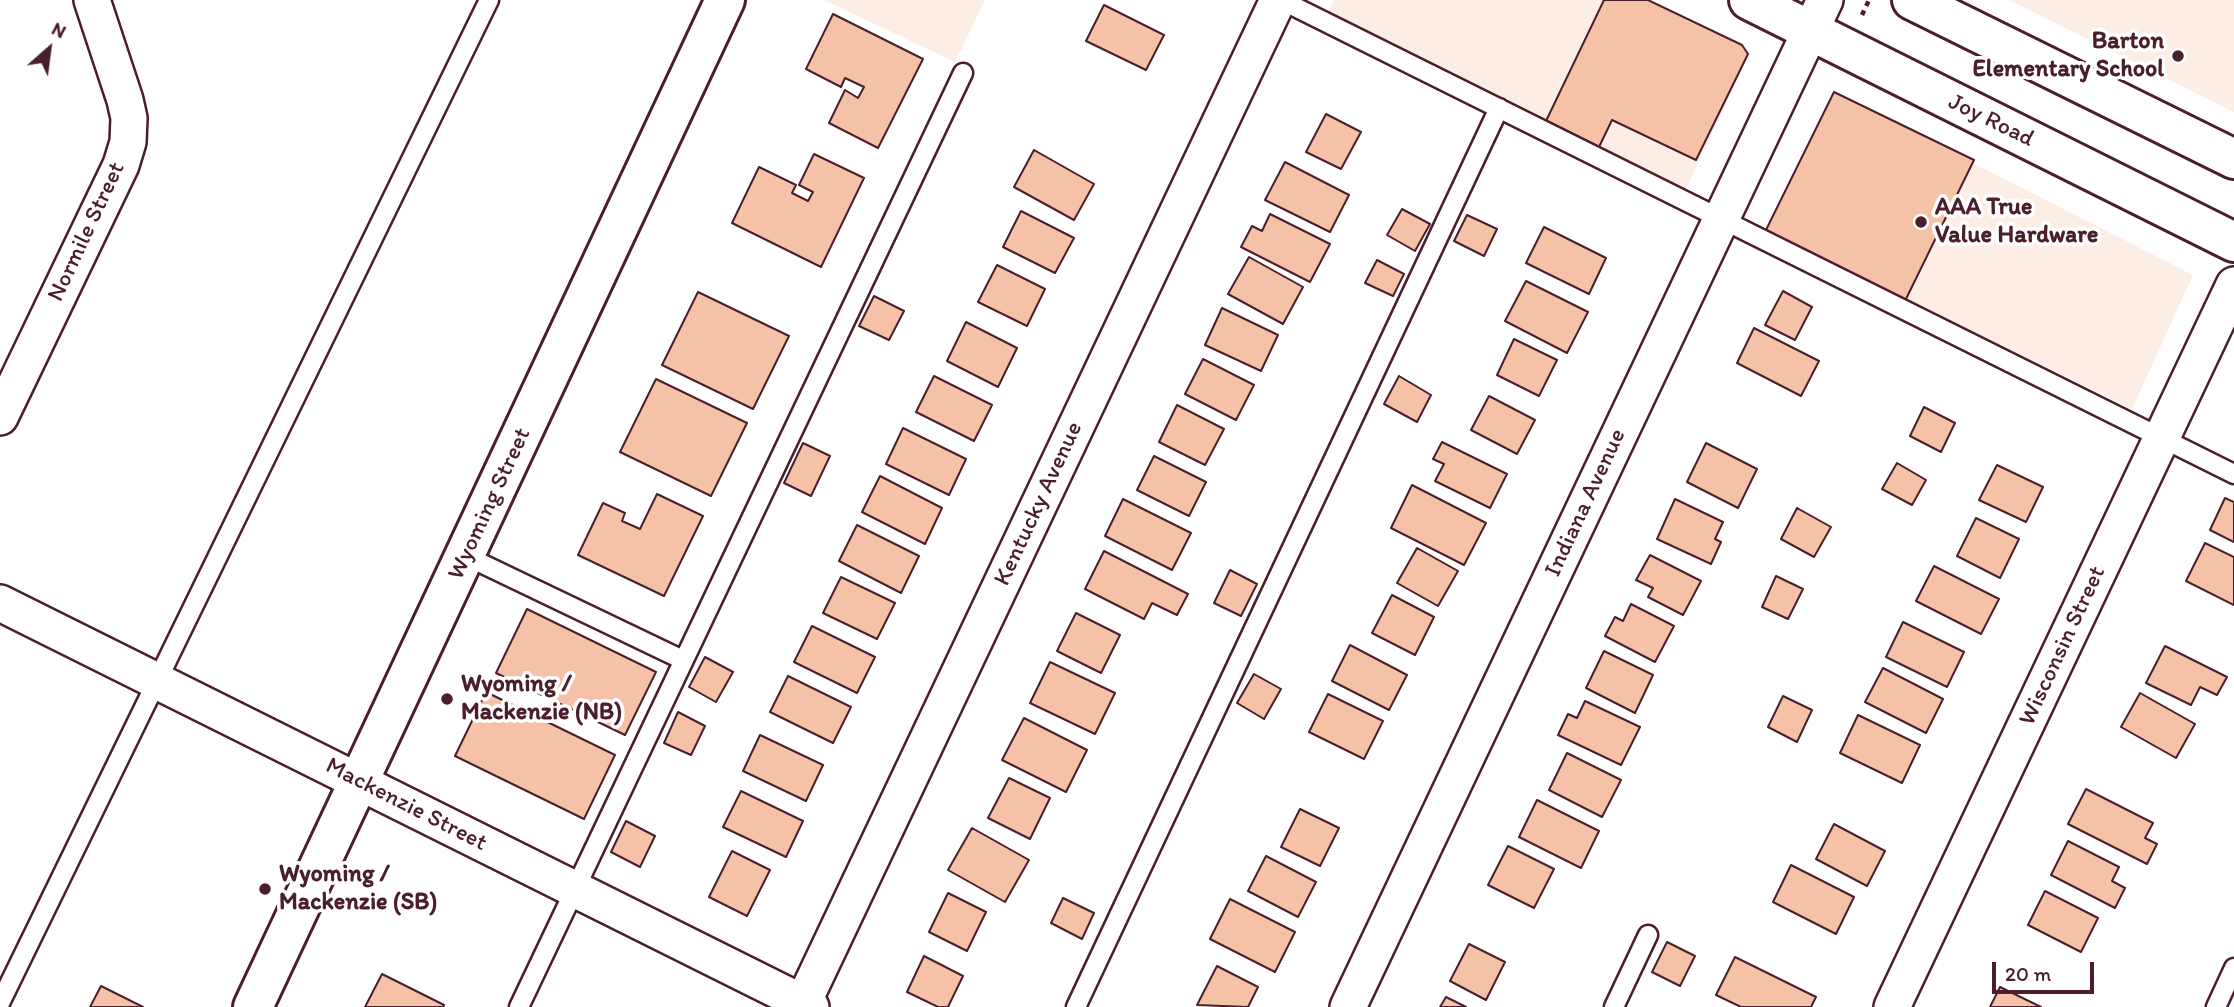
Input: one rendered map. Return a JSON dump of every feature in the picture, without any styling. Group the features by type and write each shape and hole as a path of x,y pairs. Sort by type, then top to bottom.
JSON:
{"street":[{"name":"Normile Street","path":"0,417 121,165 128,142 129,118 125,100 92,0"},
{"name":"Wyoming Street","path":"253,1007 725,0"},
{"name":"Kentucky Avenue","path":"805,1006 1279,0"},
{"name":"Joy Road","path":"1749,0 1817,16 2234,242"},
{"path":"1912,0 2234,159"},
{"name":"Indiana Avenue","path":"1348,1007 1817,16"},
{"name":"Wisconsin Street","path":"1892,1007 2234,285"},
{"name":"Mackenzie Street","path":"0,603 361,781 805,1006"}],"lane":[{"path":"0,1003 489,0"},
{"path":"1279,0 1485,94 1499,108 2234,474"},
{"path":"519,1007 963,73"},
{"path":"1076,1007 1499,108"},
{"path":"466,556 683,660"},
{"path":"1614,1007 1648,935"},
{"path":"2216,1007 2234,968"}],"shaded area":[{"path":"824,0 985,0 955,62"},
{"path":"1334,0 1642,0 1740,48 1745,63 1685,191 1328,13"},
{"name":"Barton Elementary School","path":"2009,0 2234,0 2234,112"},
{"path":"1837,94 2193,275 2132,409 1769,232"}],"building":[{"path":"1604,0 1648,0 1742,45 1748,54 1696,160 1612,120 1599,147 1546,121"},
{"path":"1104,5 1164,35 1146,70 1086,41"},
{"path":"833,14 923,59 878,148 829,123 845,90 858,98 864,87 845,78 841,87 806,69"},
{"path":"1834,92 1974,160 1905,301 1765,232"},
{"path":"1326,114 1361,132 1341,169 1306,152"},
{"path":"1034,150 1094,184 1074,220 1014,187"},
{"path":"814,154 864,178 821,267 732,223 759,167 796,185 792,193 808,201 813,192 799,185"},
{"path":"1285,162 1349,195 1330,232 1265,200"},
{"path":"1402,209 1430,224 1415,251 1387,235"},
{"path":"1021,211 1074,238 1055,273 1003,247"},
{"path":"1270,214 1330,244 1310,282 1241,247 1252,226 1262,231"},
{"path":"1467,215 1497,229 1484,256 1454,241"},
{"path":"1544,227 1606,258 1589,294 1526,263"},
{"path":"1249,257 1303,287 1283,324 1228,294"},
{"path":"1377,260 1404,274 1393,296 1365,283"},
{"path":"997,265 1045,289 1027,326 978,302"},
{"path":"1526,281 1588,312 1567,353 1505,321"},
{"path":"1783,291 1812,307 1795,340 1765,325"},
{"path":"698,292 789,336 753,409 662,365"},
{"path":"874,296 904,311 889,340 859,326"},
{"path":"1222,308 1278,335 1261,371 1205,345"},
{"path":"966,322 1017,348 998,387 947,361"},
{"path":"1754,328 1819,361 1801,396 1737,363"},
{"path":"1514,339 1557,360 1539,396 1497,375"},
{"path":"1203,359 1254,385 1236,420 1185,394"},
{"path":"934,376 992,405 974,441 916,412"},
{"path":"1399,376 1431,395 1417,422 1384,404"},
{"path":"656,379 747,423 711,496 620,452"},
{"path":"1489,396 1535,420 1517,454 1471,430"},
{"path":"1177,405 1224,429 1205,465 1159,442"},
{"path":"1924,407 1955,423 1941,452 1910,436"},
{"path":"903,428 966,459 949,495 886,464"},
{"path":"1442,442 1507,474 1490,508 1435,481 1444,464 1433,459"},
{"path":"803,443 830,456 811,496 784,483"},
{"path":"1706,443 1757,469 1738,508 1687,482"},
{"path":"1154,456 1206,482 1189,516 1137,490"},
{"path":"1897,463 1926,480 1912,505 1882,489"},
{"path":"1997,465 2043,487 2026,522 1979,500"},
{"path":"880,476 942,508 925,544 862,512"},
{"path":"1412,485 1486,523 1464,565 1391,528"},
{"path":"657,494 703,516 664,596 578,555 603,503 625,513 622,521 640,529"},
{"path":"2225,498 2234,502 2234,542 2210,530"},
{"path":"1123,499 1191,533 1172,570 1105,536"},
{"path":"1675,499 1723,522 1715,539 1721,542 1711,564 1657,539"},
{"path":"1797,508 1831,527 1814,557 1781,539"},
{"path":"1976,518 2019,539 2000,578 1957,556"},
{"path":"857,525 919,556 901,593 839,561"},
{"path":"2205,543 2234,557 2234,605 2186,581"},
{"path":"1417,548 1458,571 1438,606 1397,583"},
{"path":"1104,551 1188,594 1177,615 1152,603 1144,619 1085,589"},
{"path":"1650,555 1701,581 1683,615 1648,597 1653,588 1636,580"},
{"path":"1934,566 1999,599 1981,634 1916,601"},
{"path":"1230,570 1257,584 1241,616 1214,603"},
{"path":"1776,576 1803,589 1788,619 1762,607"},
{"path":"841,577 895,603 877,639 823,613"},
{"path":"1392,595 1434,617 1415,655 1372,633"},
{"path":"1631,604 1674,626 1655,662 1605,636 1615,617 1623,621"},
{"path":"527,609 656,672 625,735 496,673"},
{"path":"1076,613 1120,635 1101,673 1057,651"},
{"path":"1903,622 1964,652 1947,687 1886,657"},
{"path":"812,626 875,657 857,693 794,662"},
{"path":"1350,645 1407,675 1389,710 1332,681"},
{"path":"2165,646 2227,677 2217,695 2200,687 2191,705 2146,683"},
{"path":"1604,651 1653,675 1635,713 1586,688"},
{"path":"705,657 733,672 716,702 689,687"},
{"path":"1050,662 1115,693 1095,734 1030,703"},
{"path":"1883,668 1943,699 1926,733 1865,702"},
{"path":"1254,674 1281,689 1264,719 1237,703"},
{"path":"788,676 851,707 833,743 770,712"},
{"path":"486,692 615,755 584,819 455,756"},
{"path":"2140,693 2195,724 2176,758 2121,727"},
{"path":"1328,694 1383,721 1364,759 1309,732"},
{"path":"1783,696 1812,710 1797,742 1768,727"},
{"path":"1585,701 1640,727 1621,765 1558,735 1568,714 1577,718"},
{"path":"678,712 705,726 691,755 664,743"},
{"path":"1858,715 1920,745 1902,783 1840,753"},
{"path":"1024,718 1087,750 1066,792 1002,760"},
{"path":"760,735 823,765 806,801 743,771"},
{"path":"1567,753 1621,780 1602,817 1549,790"},
{"path":"1009,778 1050,798 1030,839 988,818"},
{"path":"2086,789 2153,823 2145,838 2157,844 2147,864 2068,824"},
{"path":"741,791 803,821 786,857 723,827"},
{"path":"1537,800 1599,831 1581,868 1519,837"},
{"path":"1300,809 1339,828 1320,866 1281,847"},
{"path":"626,821 655,836 640,867 611,852"},
{"path":"1834,824 1885,851 1867,886 1816,859"},
{"path":"972,828 1029,860 1005,902 948,870"},
{"path":"2068,841 2119,867 2112,881 2125,888 2115,908 2051,875"},
{"path":"1508,846 1554,869 1534,908 1488,885"},
{"path":"732,851 770,870 747,916 709,897"},
{"path":"1266,856 1316,882 1298,917 1248,891"},
{"path":"1791,865 1854,897 1836,934 1773,902"},
{"path":"2045,891 2098,918 2081,952 2028,925"},
{"path":"948,893 986,912 967,951 929,932"},
{"path":"1063,898 1094,913 1082,939 1051,923"},
{"path":"1230,899 1295,932 1275,972 1210,939"},
{"path":"1667,942 1695,956 1680,986 1652,972"},
{"path":"1469,944 1505,962 1486,1000 1450,981"},
{"path":"924,956 963,976 948,1007 938,1007 907,992"},
{"path":"1735,957 1816,997 1811,1007 1741,1007 1716,995"},
{"path":"1217,966 1258,987 1248,1007 1197,1005"},
{"path":"382,974 444,1005 443,1007 365,1007"},
{"path":"101,986 143,1007 90,1007"},
{"path":"2000,987 2041,1007 1990,1007"},
{"path":"1446,997 1466,1007 1440,1007"}],"place":[{"name":"Barton Elementary School","path":"2178,56"},
{"name":"AAA True Value Hardware","path":"1921,222"},
{"name":"Wyoming / Mackenzie (NB)","path":"447,699"},
{"name":"Wyoming / Mackenzie (SB)","path":"265,889"}]}
